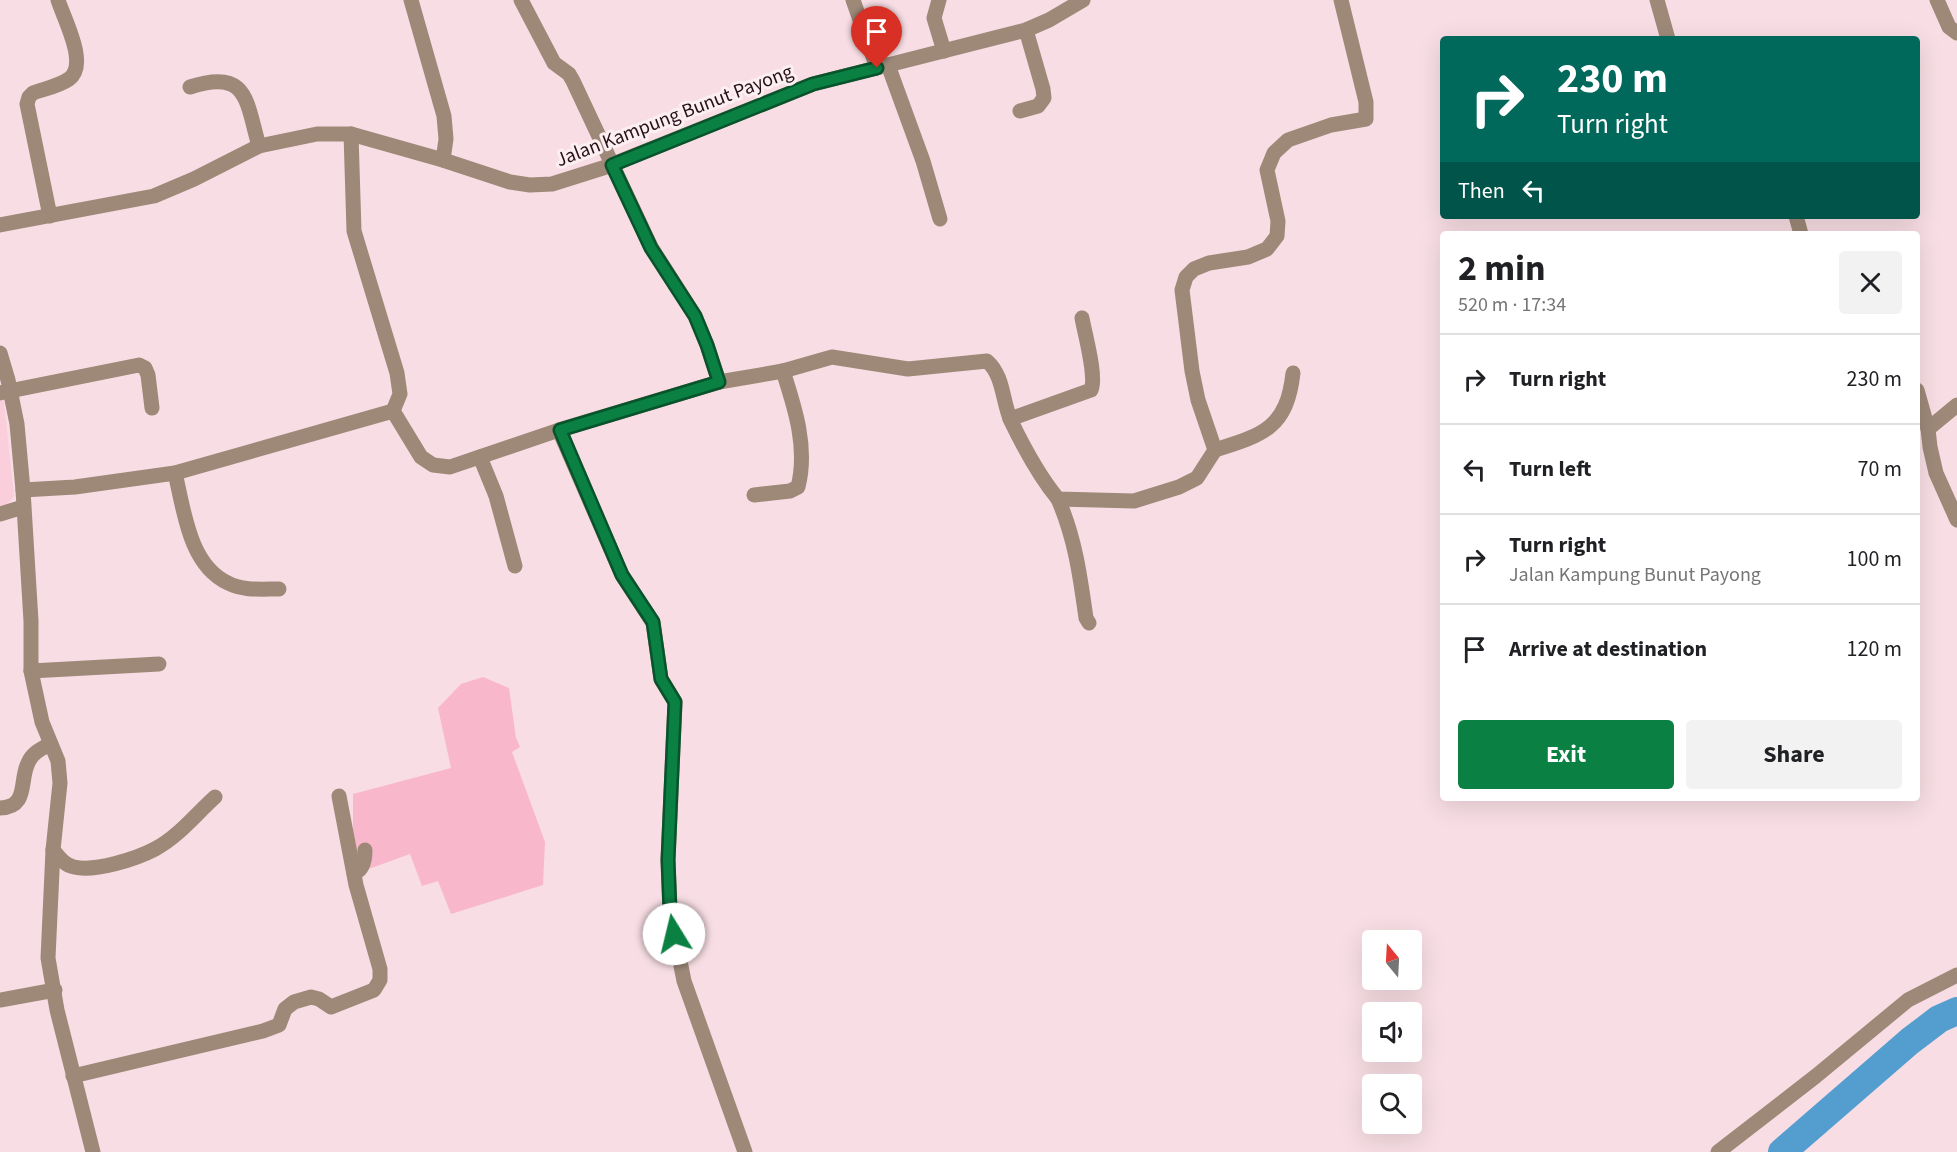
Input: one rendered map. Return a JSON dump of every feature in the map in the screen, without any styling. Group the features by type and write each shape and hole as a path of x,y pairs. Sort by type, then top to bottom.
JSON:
{"street":[{"path":"50,216 27,104 33,93 69,80 77,71 78,57 58,0"},
{"path":"411,0 444,116 446,138 443,160"},
{"path":"521,0 554,63 569,74 573,81 651,248 695,316 719,382"},
{"path":"853,0 923,161 939,219"},
{"path":"939,0 934,18 944,51"},
{"name":"Jalan Kampung Bunut Payong","path":"0,225 154,196 194,179 259,146 317,135 351,134 510,182 530,185 552,184 612,165 813,84 1026,30 1049,20 1083,0"},
{"path":"1215,450 1198,400 1182,290 1186,277 1194,269 1209,263 1248,257 1267,249 1277,236 1278,221 1268,170 1274,153 1288,140 1307,132 1348,121 1366,119 1366,102 1341,0"},
{"path":"1657,0 1667,36"},
{"path":"1937,0 1949,27 1957,33"},
{"path":"1020,111 1038,106 1044,98 1026,30"},
{"path":"190,87 221,81 233,84 241,90 246,99 259,146"},
{"path":"351,134 354,231 397,373 400,394 393,411"},
{"path":"1010,419 1090,390 1093,386 1082,318"},
{"path":"0,353 5,392 17,424 31,621 32,671 37,703 58,761 60,783 52,850 48,958 57,1010 93,1152"},
{"path":"393,411 421,457 433,465 450,467 560,430 719,382 783,371 832,357 908,369 987,361 996,369 1010,419 1047,486 1058,499 1069,525 1077,556 1086,618 1089,623"},
{"path":"5,392 139,365 145,368 148,375 152,408"},
{"path":"754,495 790,491 798,487 802,470 798,421 783,371"},
{"path":"1058,499 1134,501 1179,487 1197,478 1215,450 1249,439 1268,429 1281,415 1291,393 1293,373"},
{"path":"1920,401 1936,473 1957,520"},
{"path":"1928,429 1957,405"},
{"path":"23,490 75,487 176,473 393,411"},
{"path":"560,430 622,575 653,622 661,679 675,702 668,860 670,911 684,981 745,1152"},
{"path":"480,457 496,496 515,566"},
{"path":"176,473 192,539 211,573 230,584 252,589 279,589"},
{"path":"0,514 23,507"},
{"path":"32,671 159,664"},
{"path":"0,808 6,808 15,803 21,796 28,761 34,753 50,744"},
{"path":"73,1076 263,1031 279,1025 285,1009 294,1002 311,997 320,999 332,1007 374,990 380,980 380,969 354,873 339,796"},
{"path":"52,850 63,862 72,867 104,866 137,857 156,849 173,836 215,797"},
{"path":"354,873 358,872 363,865 365,850"},
{"path":"1718,1152 1816,1076 1908,1000 1957,975"},
{"path":"0,1000 55,990"}],"shaded area":[{"path":"0,391 4,403 14,496 5,507 0,508"},
{"path":"483,677 509,688 516,738 520,747 512,752 545,842 543,885 451,914 438,881 422,886 410,854 363,871 353,842 353,794 451,768 438,708 461,684"}],"waterway":[{"path":"1782,1152 1910,1041 1939,1019 1957,1011"}],"route":[{"path":"674,934 670,911 668,860 675,702 661,679 653,622 622,575 560,430 719,382 695,316 651,248 612,165 813,84 877,68"}]}
